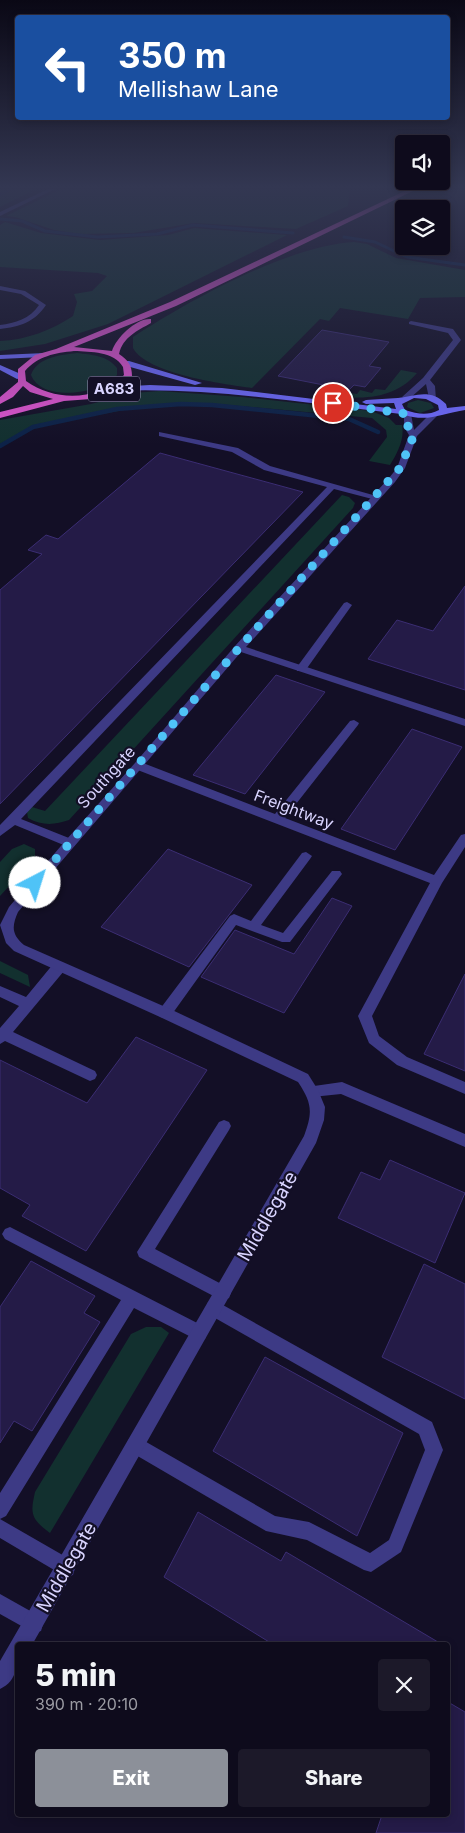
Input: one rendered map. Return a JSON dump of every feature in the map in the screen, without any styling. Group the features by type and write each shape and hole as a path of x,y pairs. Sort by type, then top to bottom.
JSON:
{"highway":[{"name":"A683","path":"0,401 10,395 21,380 25,365 42,355 59,350 173,304 235,275"},
{"name":"A683","path":"115,355 116,345 121,339 173,304"},
{"name":"A683","path":"0,415 68,398 93,396 114,389 128,376 129,369 126,363 115,355 89,349 59,350"},
{"name":"A683","path":"21,380 39,394 68,398"}],"main road":[{"path":"0,357 42,355"},
{"path":"126,363 214,389"},
{"path":"0,367 21,380"},
{"path":"114,389 156,386 214,389 349,404 419,417 434,416 443,411 465,408"},
{"path":"349,404 419,396 465,402"},
{"path":"404,399 398,406 405,413"},
{"path":"436,399 444,406 443,411"}],"street":[{"path":"0,288 26,293 43,305 37,315 23,322 0,327"},
{"path":"404,399 426,380 457,340 450,331 411,323"},
{"path":"426,380 436,399"},
{"path":"405,413 408,427 414,435"},
{"name":"Southgate","path":"3,932 12,910 70,842 139,766 239,648 376,497 400,468 414,435 434,416"},
{"path":"162,434 235,450 267,468 376,497"},
{"path":"0,832 332,484"},
{"path":"301,669 347,606"},
{"path":"239,648 465,723"},
{"path":"277,820 354,723"},
{"name":"Freightway","path":"139,766 437,882"},
{"path":"13,820 70,842"},
{"path":"465,838 437,882 365,1016 374,1039 402,1061 465,1088"},
{"path":"253,926 306,856"},
{"path":"165,1013 234,919 286,939 336,874"},
{"name":"Middlegate","path":"3,932 19,948 165,1013 303,1078 312,1091 320,1113 311,1138 23,1642"},
{"path":"59,967 2,1036 90,1075"},
{"path":"0,991 28,1004"},
{"path":"312,1091 342,1088 465,1141"},
{"path":"223,1293 145,1252 224,1126"},
{"path":"10,1234 199,1333"},
{"path":"0,1510 132,1298"},
{"path":"135,1445 272,1525 309,1531 371,1563 395,1546 434,1450 426,1428 214,1308"},
{"path":"0,1528 66,1568"},
{"path":"0,1603 34,1624"},
{"path":"0,1679 15,1655"}],"green space":[{"path":"103,275 207,275 108,324 45,344 0,351 0,341 19,339 38,333 56,326 73,316 77,302 74,294 92,291 107,276"},
{"path":"246,275 465,275 465,297 420,298 408,319 340,308 329,321 320,319 252,388 169,371 141,357 133,348 133,337 182,307"},
{"path":"77,353 99,356 109,360 117,368 117,375 109,382 98,387 72,393 47,389 37,384 31,375 38,364 50,358"},
{"path":"401,370 417,373 400,388 380,395 359,398 337,397 344,392 357,394 360,390 372,393 375,389 385,390"},
{"path":"160,391 242,397 371,411 389,418 396,425 402,425 401,441 390,465 369,461 387,437 386,430 372,418 217,404 146,406 32,427 0,445 0,420 91,404 133,393"},
{"path":"418,400 431,403 434,408 420,413 407,407 408,403"},
{"path":"342,495 349,497 355,503 353,508 69,820 48,824 28,818 27,812 32,807 45,811"},
{"path":"24,844 35,849 35,858 0,896 0,862 12,849"},
{"path":"0,961 28,975 30,987 0,973"},
{"path":"146,1327 161,1327 169,1333 50,1533 39,1524 34,1516 35,1492 131,1334"}],"building":[{"path":"322,330 389,342 369,366 381,368 365,387 354,385 349,390 278,376"},
{"path":"160,453 303,492 0,804 0,590 42,554 28,550 46,535 58,539"},
{"path":"465,586 465,690 368,659 397,620 433,631"},
{"path":"276,675 325,692 245,794 193,775"},
{"path":"412,729 462,747 395,850 341,829"},
{"path":"168,849 252,885 189,967 101,927"},
{"path":"332,898 352,906 284,1013 201,977 235,930 294,954"},
{"path":"465,974 465,1071 424,1054"},
{"path":"136,1037 207,1070 86,1251 22,1216 30,1205 0,1188 0,1060 87,1103"},
{"path":"390,1160 465,1193 435,1263 338,1218 361,1172 380,1180"},
{"path":"31,1261 95,1296 84,1313 100,1322 32,1431 14,1421 0,1443 0,1307"},
{"path":"424,1264 465,1284 465,1399 382,1357"},
{"path":"265,1357 403,1433 357,1536 213,1451"},
{"path":"198,1512 281,1561 286,1552 438,1642 269,1642 164,1577"},
{"path":"450,1703 465,1712 465,1833 376,1833 381,1817 450,1817"}],"waterway":[{"path":"0,446 33,427 117,409 181,404 212,405 349,419 378,432"}],"route":[{"path":"35,883 139,766 239,648 392,480 400,468 414,435 408,427 407,414 333,403"}]}
